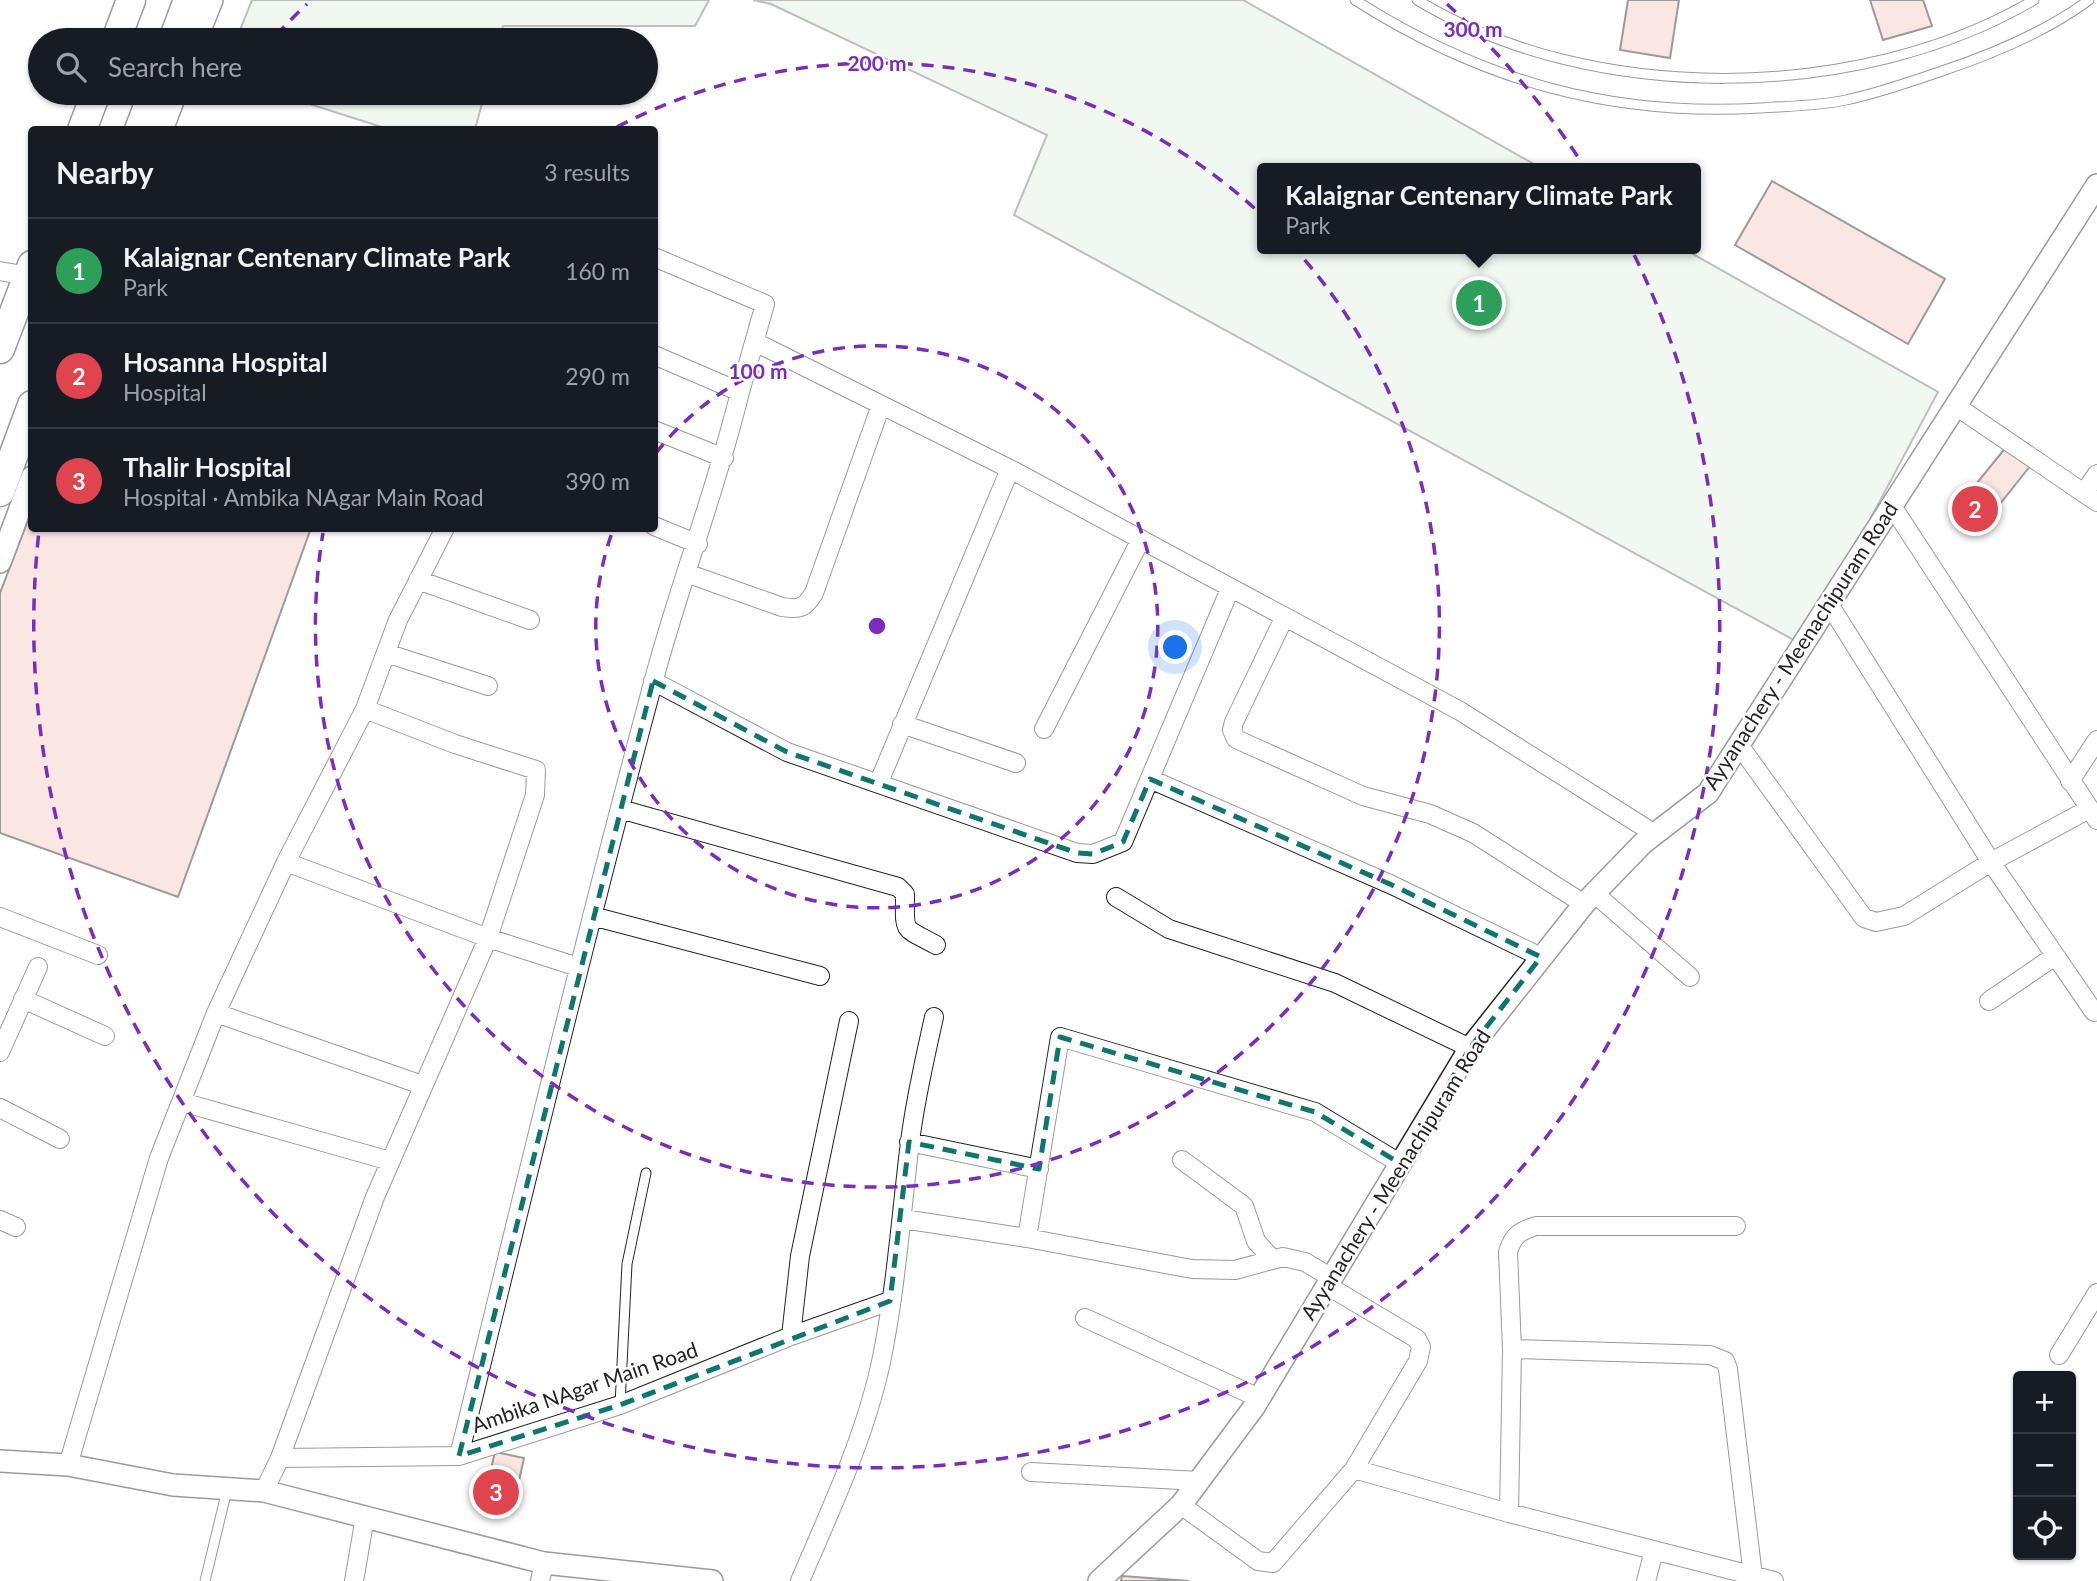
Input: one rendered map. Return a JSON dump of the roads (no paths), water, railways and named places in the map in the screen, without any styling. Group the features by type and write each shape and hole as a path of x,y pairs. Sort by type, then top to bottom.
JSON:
{"highway":[{"path":"120,28 131,0"},
{"path":"178,28 188,0"},
{"path":"84,126 91,105"},
{"path":"141,126 148,105"},
{"path":"0,349 28,276"},
{"path":"0,492 28,416"}],"street":[{"path":"201,28 212,0"},
{"path":"164,126 171,105"},
{"name":"Ayyanachery - Meenachipuram Road","path":"1099,1581 1181,1505 1259,1398 1470,1048 1589,898 1655,834 1708,793 2097,185"},
{"path":"459,1456 578,967 653,681 724,458 765,304 658,259"},
{"path":"0,271 28,271"},
{"path":"755,342 1010,470 1460,711 1655,834"},
{"path":"658,357 740,392"},
{"path":"686,573 782,607 796,610 806,607 814,593 880,405"},
{"path":"1956,406 2091,498 2097,474"},
{"path":"658,432 724,458"},
{"path":"879,782 1010,470"},
{"path":"0,562 28,488"},
{"path":"1739,745 1864,918 1876,922 1905,916 1991,862 2093,814 1892,506"},
{"path":"658,528 698,544"},
{"path":"68,1465 159,1158 216,1013 286,862 365,709 418,580 443,532"},
{"path":"1044,729 1141,539"},
{"path":"418,580 530,620"},
{"path":"653,681 787,752 822,767 879,782 1077,853 1093,854 1123,842 1230,589"},
{"path":"1829,604 1991,862 2094,1012"},
{"path":"1284,618 1234,722 1232,730 1236,739 1363,796 1430,814 1473,833 1589,898 1690,976"},
{"path":"386,653 488,686"},
{"path":"264,1491 280,1458 390,1161 488,938 535,795 536,770 365,709"},
{"path":"902,724 1016,763"},
{"path":"2070,781 2097,740"},
{"path":"1150,779 1379,880 1541,957"},
{"path":"620,809 898,887 905,894 904,925 936,945"},
{"path":"286,862 488,938 578,967"},
{"path":"1116,897 1169,929 1335,983 1470,1048"},
{"path":"592,916 820,976"},
{"path":"0,917 98,955"},
{"path":"1989,1001 2055,956"},
{"path":"0,1052 38,967"},
{"path":"23,999 105,1036"},
{"path":"216,1013 422,1085"},
{"path":"800,1581 866,1415 881,1362 903,1219 909,1142 934,1017"},
{"path":"791,1336 800,1256 849,1021"},
{"path":"1027,1238 1060,1037 1315,1112 1401,1164"},
{"path":"182,1102 390,1161"},
{"path":"0,1108 60,1139"},
{"path":"909,1142 1038,1169"},
{"path":"1182,1160 1244,1206 1256,1241 1272,1259"},
{"path":"903,1219 1217,1271 1235,1270 1272,1259 1293,1258 1417,1339 1421,1347 1418,1361 1354,1469 1273,1563 1258,1561 1181,1505"},
{"path":"1509,1513 1512,1349 1508,1252 1512,1238 1521,1230 1536,1226 1736,1226"},
{"path":"2059,1355 2097,1293"},
{"name":"Ambika NAgar Main Road","path":"280,1458 459,1456 620,1405 791,1336 890,1301"},
{"path":"1085,1318 1259,1398"},
{"path":"1354,1469 1761,1579 1725,1361 1710,1356 1512,1349"},
{"path":"1,1464 68,1465 173,1485 264,1491 365,1517 542,1572 700,1580"},
{"path":"1031,1472 1199,1481"},
{"path":"354,1581 365,1517"},
{"path":"1646,1581 1654,1551"}],"lane":[{"path":"1355,0 1431,44 1488,69 1546,89 1591,99 1661,109 1716,111 1843,101 1900,86 1960,65 2029,36 2089,0"},
{"path":"1417,0 1471,27 1526,47 1625,71 1715,78 1796,76 1891,59 1948,40 2034,0"},
{"path":"620,1405 627,1264 646,1173"},
{"path":"205,1581 228,1489"}],"place":[{"name":"Kalaignar Centenary Climate Park","path":"1479,303"},
{"name":"Hosanna Hospital","path":"1975,509"},
{"name":"Thalir Hospital","path":"496,1492"}]}
